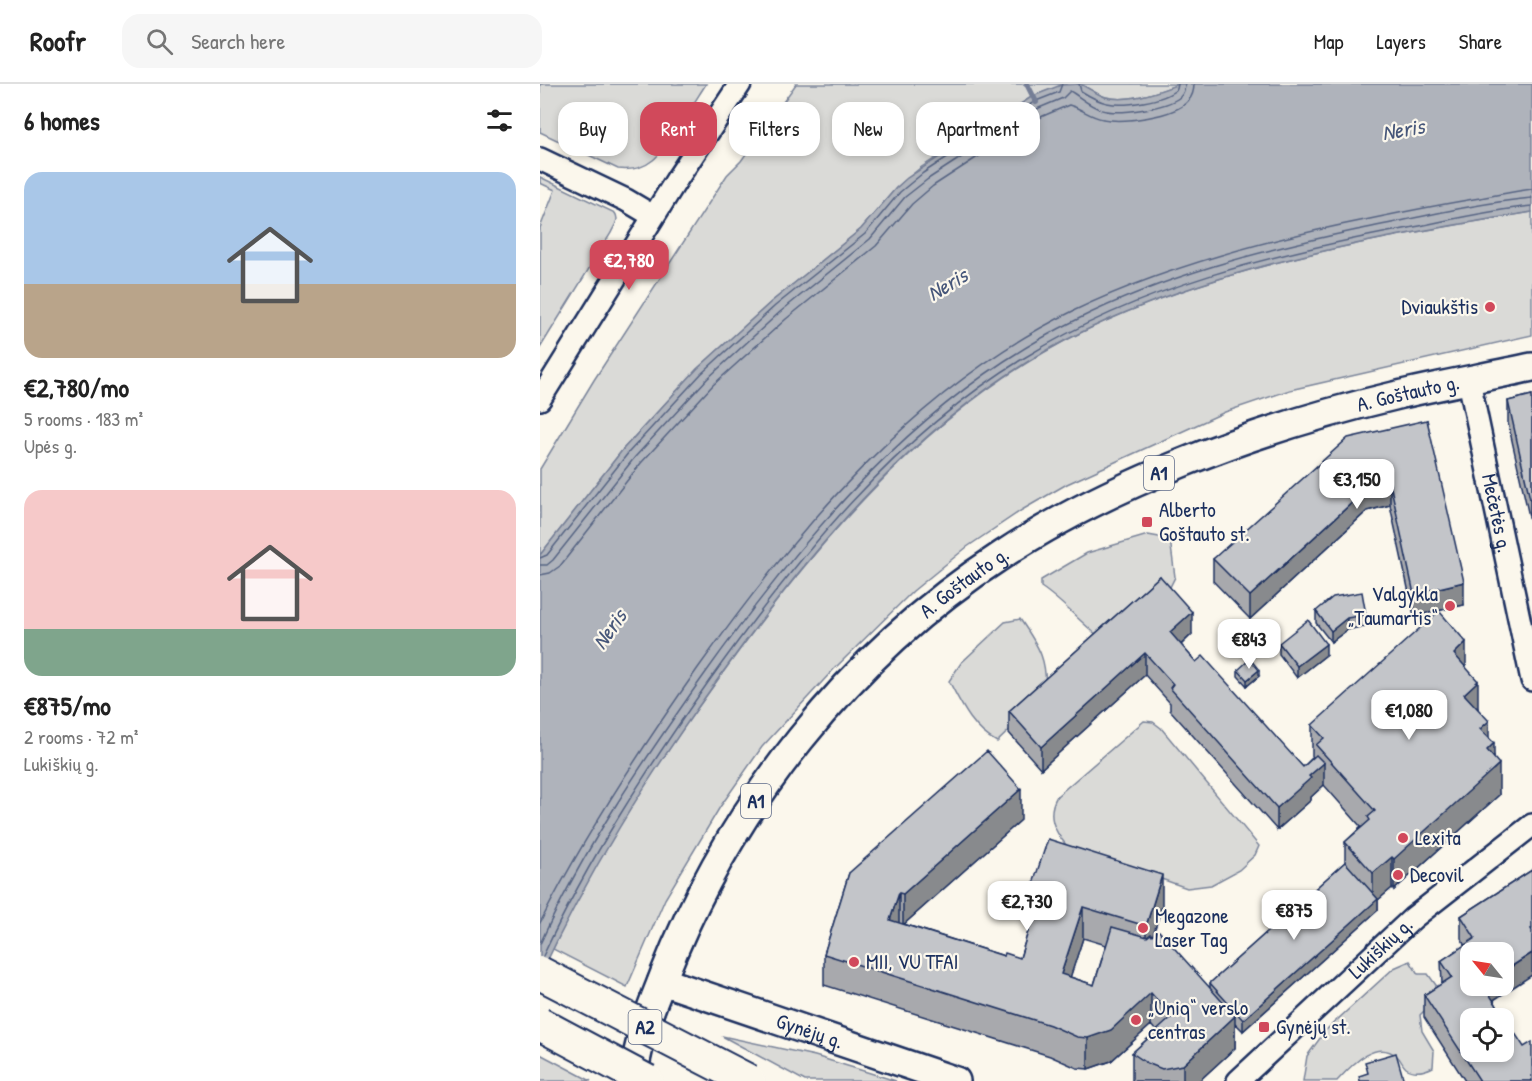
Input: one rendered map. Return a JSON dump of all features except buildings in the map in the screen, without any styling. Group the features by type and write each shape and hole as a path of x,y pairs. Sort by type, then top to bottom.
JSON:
{"highway":[{"name":"A2","path":"540,973 749,1081"},
{"name":"A2","path":"540,1024 647,1081"}],"main road":[{"name":"A. Goštauto g.","path":"632,1081 643,1033 680,935 706,880 734,833 804,735 848,685 887,646 957,586 1001,555 1045,529 1139,481 1185,461 1289,424 1394,396 1532,367"},
{"name":"Gynėjų g.","path":"662,981 956,1081"}],"street":[{"path":"540,399 653,216 740,84"},
{"path":"540,159 626,200 653,216"},
{"name":"Mečetės g.","path":"1469,381 1532,680"},
{"name":"Lukiškių g.","path":"1238,1081 1413,918 1532,825"}],"shaded area":[{"path":"540,84 706,84 694,102 640,102 640,156 657,156 639,168 618,169 591,156 628,156 628,102 558,102 558,141 540,132"},
{"path":"796,84 1068,84 1033,96 1024,102 916,102 916,156 939,156 896,188 861,229 771,302 697,369 624,448 540,555 540,469 594,380 727,175 745,156 820,156 820,102 783,102"},
{"path":"1076,84 1179,84 1143,96 1124,99 1106,97"},
{"path":"540,177 615,213 617,218 611,233 540,348 540,228 555,190 540,183"},
{"path":"1532,212 1532,335 1290,390 1225,412 1067,484 1022,510 967,547 913,591 834,669 762,747 720,807 665,899 627,987 553,949 585,884 622,820 743,645 826,541 870,492 918,446 969,403 1023,365 1082,332 1188,288 1244,271 1360,243"},
{"path":"1148,535 1170,539 1175,577 1167,593 1098,636 1041,587 1041,580 1087,553"},
{"path":"1020,619 1033,638 1044,664 1045,696 997,742 974,723 949,681 961,663 1005,622"},
{"path":"1144,721 1153,722 1161,728 1259,846 1255,855 1239,870 1211,885 1187,888 1067,846 1055,829 1052,810 1057,796"},
{"path":"1410,961 1418,974 1428,974 1438,988 1436,999 1420,1015 1422,1031 1434,1051 1433,1067 1420,1071 1409,1070 1397,1056 1389,1051 1380,1050 1364,1056 1337,1081 1303,1081 1307,1056 1326,1030 1394,968"},
{"path":"722,1036 815,1056 896,1081 805,1081"},
{"path":"540,1054 591,1081 540,1081"}],"water":[{"name":"Neris","path":"1080,84 1105,97 1124,99 1143,96 1179,84 1532,84 1532,212 1360,243 1247,270 1192,288 1084,331 1027,362 974,399 924,440 877,484 832,532 751,634 688,721 642,791 578,900 540,976 540,555 624,448 697,369 771,302 861,229 907,178 941,156 1040,156 1040,102 1024,102 1061,85"}],"waterway":[{"path":"1027,84 1036,102"}],"place":[{"name":"Dviaukštis","path":"1490,307"},
{"name":"Alberto Goštauto st.","path":"1147,522"},
{"name":"Valgykla „Taumartis“","path":"1450,606"},
{"name":"Lexita","path":"1403,838"},
{"name":"Decovil","path":"1398,875"},
{"name":"Megazone Laser Tag","path":"1143,928"},
{"name":"MII, VU TFAI","path":"854,962"},
{"name":"„Uniq“ verslo centras","path":"1136,1020"},
{"name":"Gynėjų st.","path":"1264,1027"}]}
